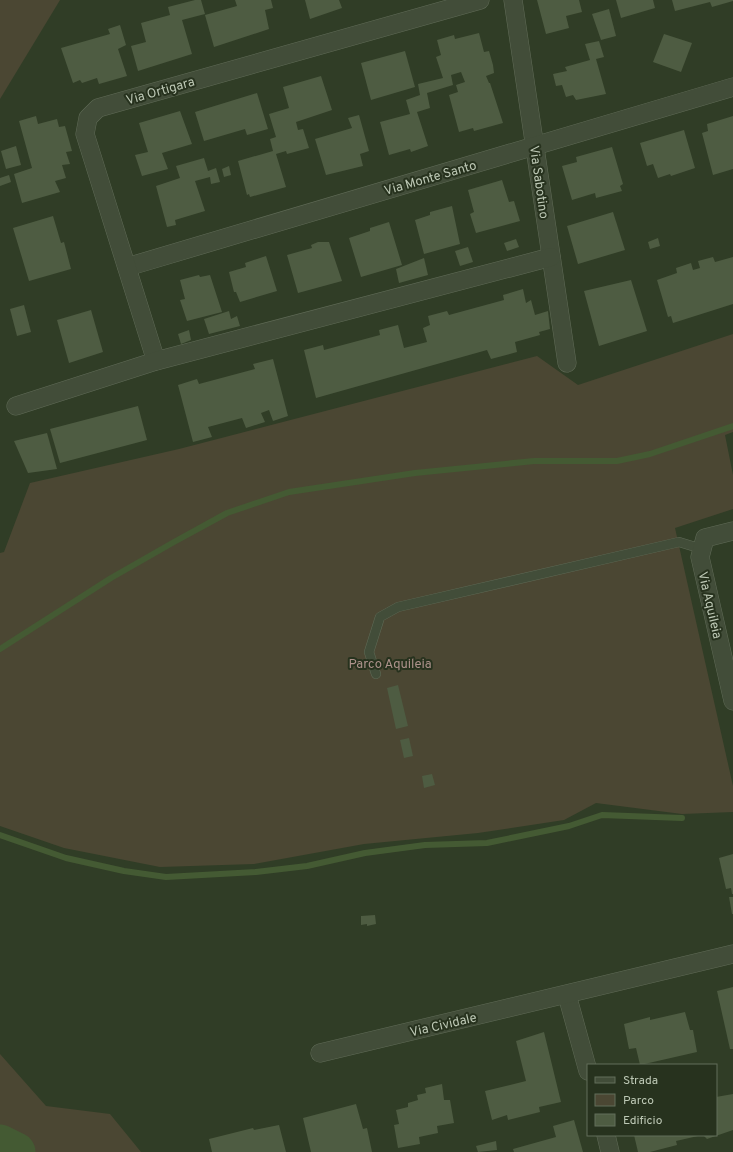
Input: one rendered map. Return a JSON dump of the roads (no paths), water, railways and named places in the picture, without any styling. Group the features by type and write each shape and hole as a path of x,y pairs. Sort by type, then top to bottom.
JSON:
{"street":[{"name":"Via Ortigara","path":"156,362 85,134 88,118 98,108 480,0"},
{"name":"Via Sabotino","path":"513,0 567,363"},
{"name":"Via Monte Santo","path":"127,267 733,87"},
{"path":"16,406 156,362 551,257"},
{"path":"702,549 705,538 733,531"},
{"name":"Via Aquileia","path":"702,549 700,557 733,701"},
{"name":"Via Cividale","path":"320,1053 733,954"},
{"path":"567,995 587,1067"},
{"path":"606,1136 610,1152"}],"lane":[{"path":"376,674 369,652 380,617 398,607 680,542 702,549"}],"waterway":[{"path":"0,649 111,578 227,513 289,492 415,473 534,461 617,461 650,454 733,426"},
{"path":"0,835 66,858 124,871 166,877 256,872 307,866 365,853 425,845 487,843 569,826 602,815 682,818"},
{"path":"0,1144 16,1152"}],"park label":[{"name":"Parco Aquileia","path":"390,663"}]}
